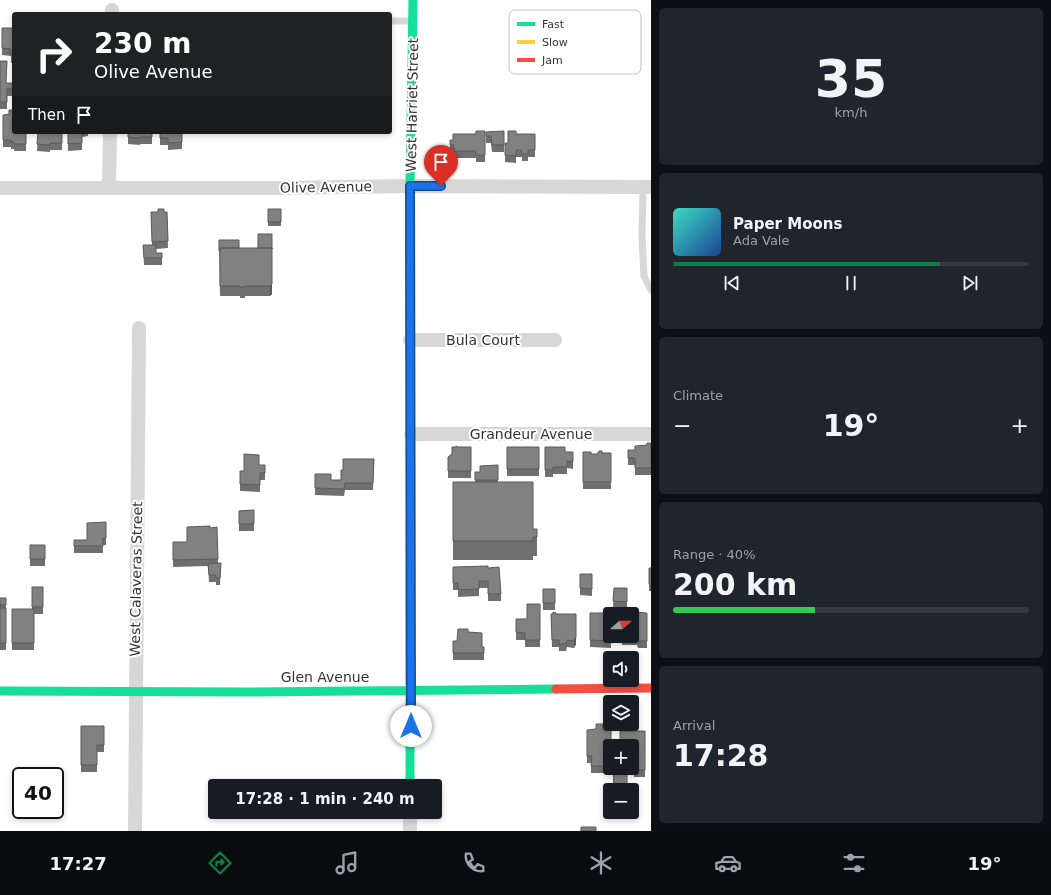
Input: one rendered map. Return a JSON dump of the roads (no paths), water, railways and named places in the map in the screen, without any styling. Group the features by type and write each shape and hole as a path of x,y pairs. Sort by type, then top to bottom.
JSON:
{"street":[{"name":"West Harriet Street","path":"410,779 410,186 413,0"},
{"path":"109,188 110,134"},
{"name":"Olive Avenue","path":"0,188 410,186 647,187"},
{"name":"West Calaveras Street","path":"135,831 139,328"},
{"name":"Bula Court","path":"410,340 555,340"},
{"name":"Grandeur Avenue","path":"411,434 651,434"},
{"name":"Glen Avenue","path":"0,691 411,691 651,688"},
{"path":"410,819 410,831"}],"lane":[{"path":"392,21 413,21"},
{"path":"647,187 642,236 644,276 651,290"}]}
